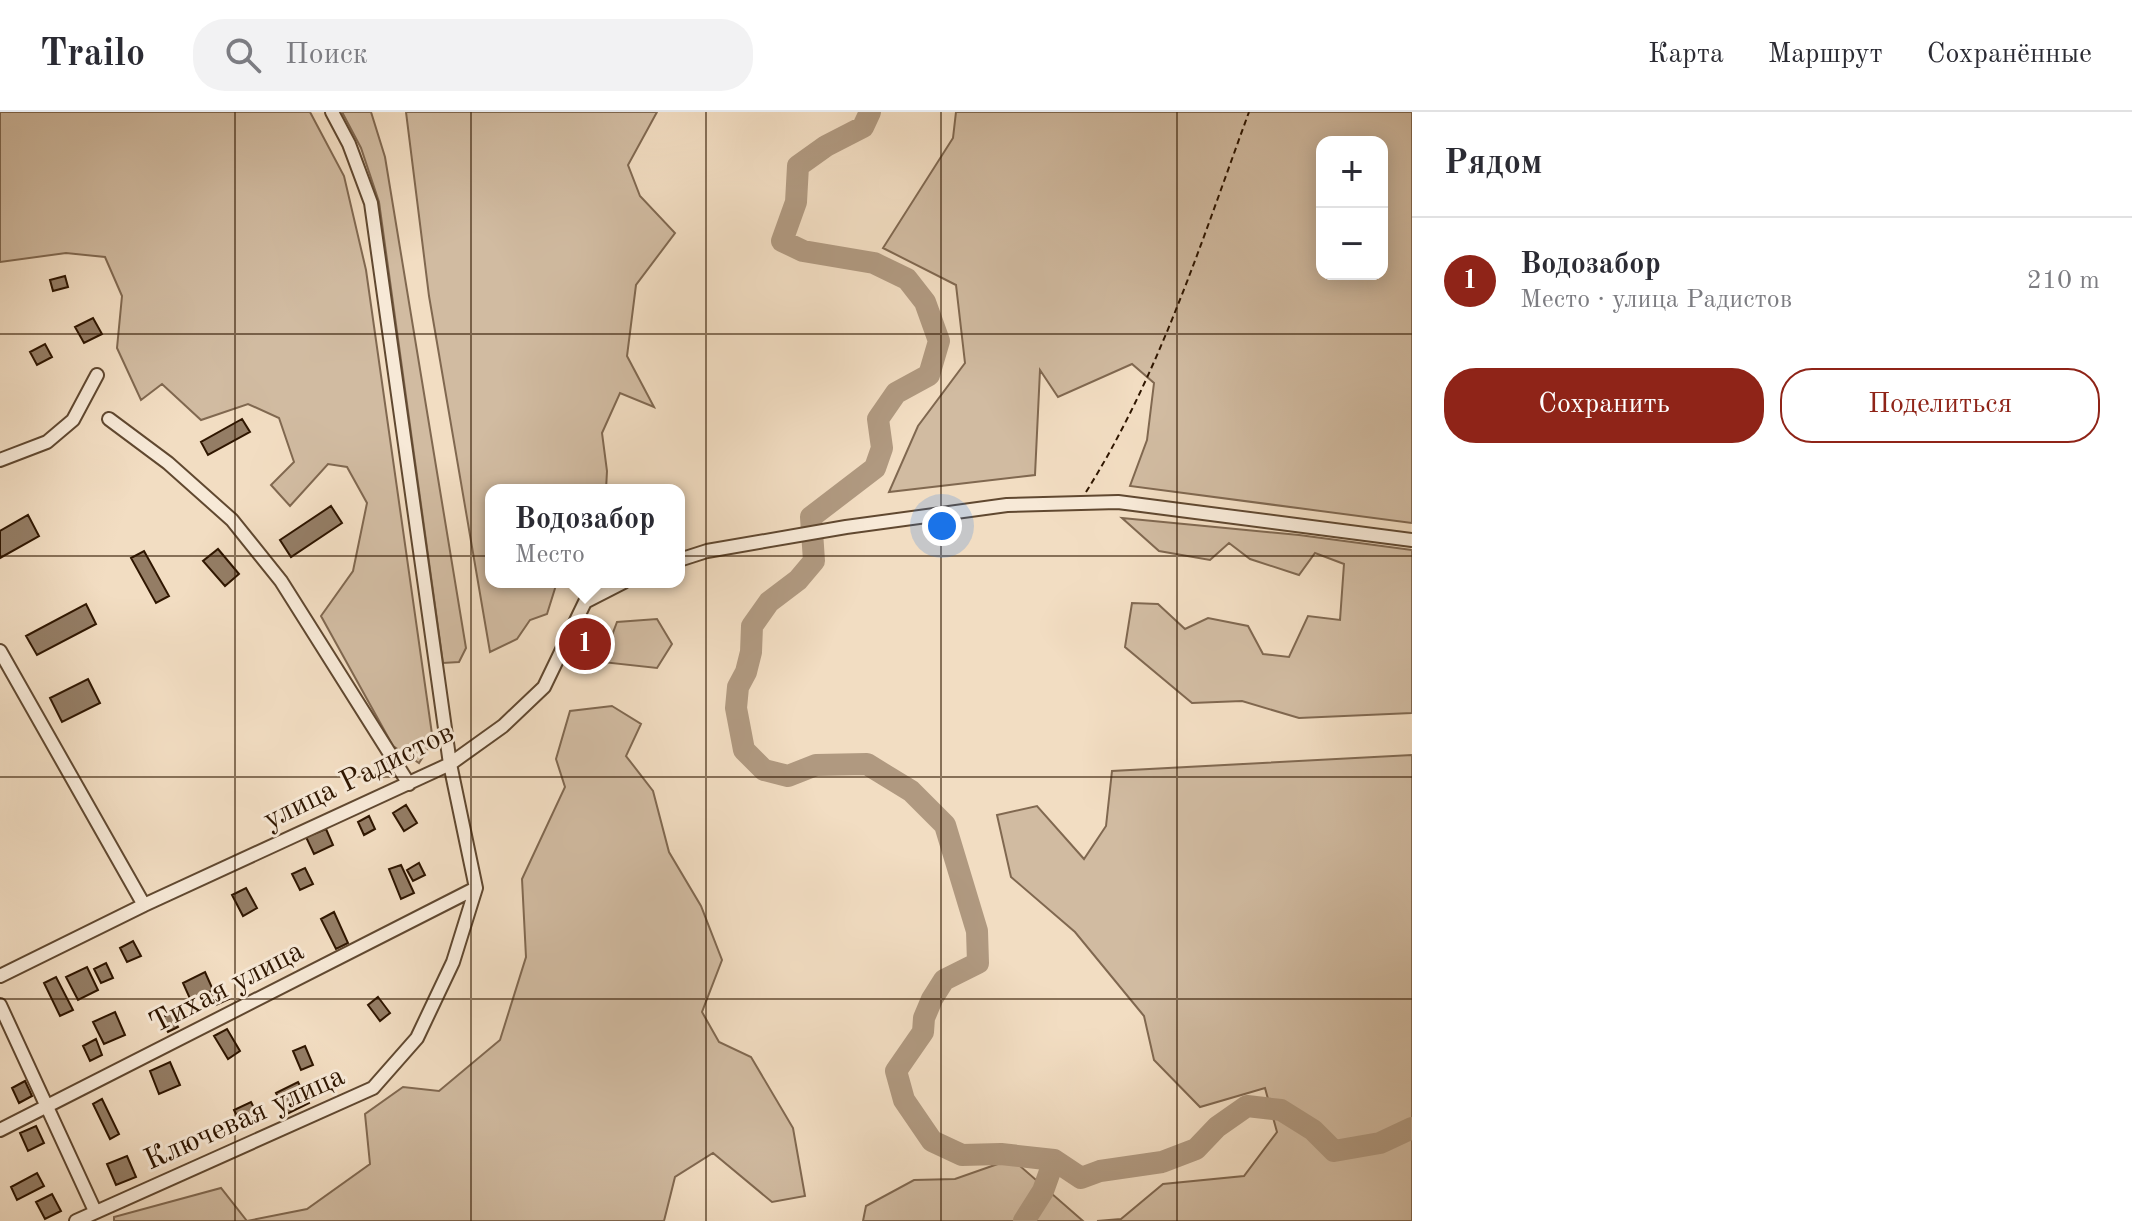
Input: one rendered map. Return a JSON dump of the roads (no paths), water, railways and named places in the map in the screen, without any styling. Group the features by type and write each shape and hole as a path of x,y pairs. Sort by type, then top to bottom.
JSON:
{"street":[{"name":"Ключевая улица","path":"76,1221 373,1088 417,1038 453,962 476,888 450,764 371,203 349,144 332,112"},
{"path":"0,460 47,442 73,420 97,375"},
{"path":"109,419 168,463 232,520 281,581 409,784"},
{"path":"685,558 707,551 846,527 1007,505 1118,502 1412,540"},
{"name":"улица Радистов","path":"0,976 144,905 450,764 503,726 544,687 585,602 612,588"},
{"path":"0,651 144,905"},
{"name":"Тихая улица","path":"0,1130 476,888"},
{"path":"0,1005 95,1211"}],"waterway":[{"path":"870,112 863,127 826,146 798,166 796,202 782,241 803,251 874,263 907,279 925,302 939,341 929,375 896,393 878,419 882,448 875,468 811,517 814,561 798,580 769,602 752,626 751,652 738,687 736,708 744,750 764,770 788,776 816,765 867,764 911,791 945,825 977,931 978,963 944,980 932,999 924,1018 923,1032 896,1071 904,1100 932,1141 962,1155 1001,1154 1054,1160 1081,1178 1100,1171 1162,1162 1196,1149 1217,1127 1247,1106 1281,1110 1313,1130 1334,1151 1380,1143 1412,1128"},
{"path":"1024,1221 1043,1191 1054,1160"}],"place":[{"name":"Водозабор","path":"585,644"}]}
